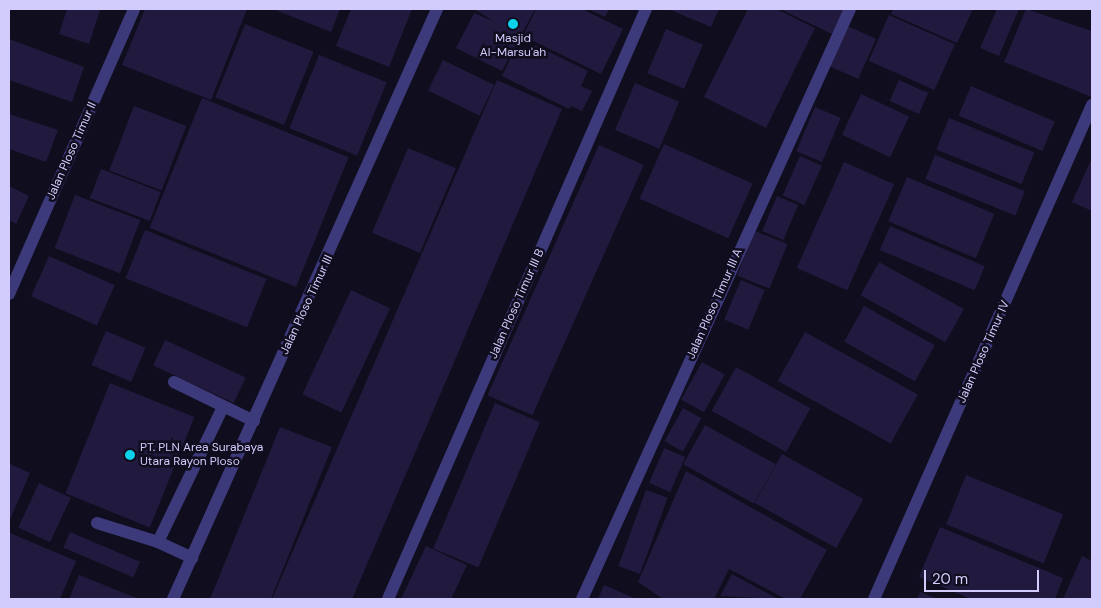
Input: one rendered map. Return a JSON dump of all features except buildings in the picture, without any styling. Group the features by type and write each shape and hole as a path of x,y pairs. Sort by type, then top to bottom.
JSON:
{"street":[{"name":"Jalan Ploso Timur II","path":"9,294 134,9"},
{"name":"Jalan Ploso Timur III","path":"173,599 437,9"},
{"name":"Jalan Ploso Timur III B","path":"388,599 646,9"},
{"name":"Jalan Ploso Timur III A","path":"582,599 850,9"},
{"name":"Jalan Ploso Timur IV","path":"874,599 1092,105"},
{"path":"174,382 223,407 254,420"},
{"path":"158,542 223,407"},
{"path":"97,523 158,542 192,558"}],"place":[{"name":"Masjid Al-Marsu'ah","path":"513,24"},
{"name":"PT. PLN Area Surabaya Utara Rayon Ploso","path":"130,455"}]}
